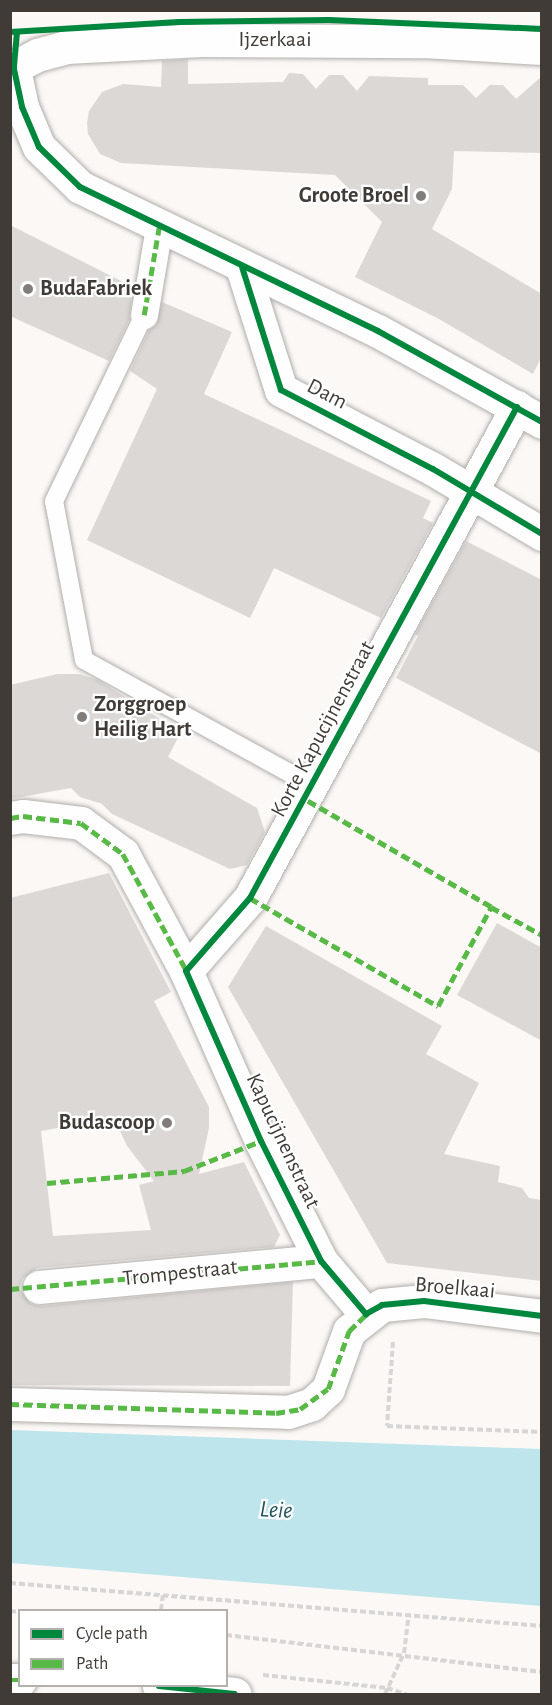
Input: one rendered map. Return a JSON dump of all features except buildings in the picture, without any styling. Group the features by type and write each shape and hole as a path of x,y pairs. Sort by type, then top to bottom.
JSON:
{"street":[{"name":"Ijzerkaai","path":"12,69 37,55 66,47 201,40 401,41 542,48"},
{"path":"12,69 22,107 39,147 80,187 389,337 529,415 472,492"},
{"path":"144,315 159,226"},
{"name":"Dam","path":"242,267 281,390 472,492 542,534"},
{"name":"Korte Kapucijnenstraat","path":"186,971 250,898 472,492"},
{"name":"Kapucijnenstraat","path":"10,818 22,816 81,823 123,854 186,971 261,1141 321,1261 366,1314"},
{"name":"Trompestraat","path":"39,1287 321,1261"},
{"name":"Broelkaai","path":"10,1404 276,1413 300,1409 328,1389 349,1331 366,1314 399,1302 424,1301 542,1316"},
{"path":"177,1687 235,1695"}],"lane":[{"path":"144,315 54,501 84,660 313,786"}],"path":[{"path":"394,1335 387,1426 542,1432"},
{"path":"10,1583 163,1593 542,1626"},
{"path":"161,1609 163,1593"},
{"path":"385,1695 404,1653 409,1613"},
{"path":"228,1635 404,1653 542,1672"},
{"path":"261,1674 387,1688 406,1695"}],"water":[{"name":"Leie","path":"11,1430 541,1449 541,1606 11,1563"}],"marked path":[{"path":"144,315 159,227"},
{"path":"250,898 438,1006 491,907 306,800"},
{"path":"10,818 23,816 81,823 123,854 188,973"},
{"path":"491,907 542,935"},
{"path":"47,1183 184,1171 261,1141"},
{"path":"10,1289 321,1261"},
{"path":"10,1404 276,1413 300,1409 328,1389 349,1331 369,1312"},
{"path":"10,1680 18,1680"}],"cycle path":[{"path":"10,32 179,22 329,20 542,29"},
{"path":"17,32 14,69 22,107 39,147 80,187 378,331 542,422"},
{"path":"242,267 281,390 433,469 542,534"},
{"path":"517,407 250,898 186,971 261,1141 321,1261 366,1314 382,1305 424,1301 542,1316"},
{"path":"168,1687 235,1694"}],"place":[{"name":"Groote Broel","path":"421,196"},
{"name":"BudaFabriek","path":"28,289"},
{"name":"Zorggroep Heilig Hart","path":"82,717"},
{"name":"Budascoop","path":"167,1123"}]}
